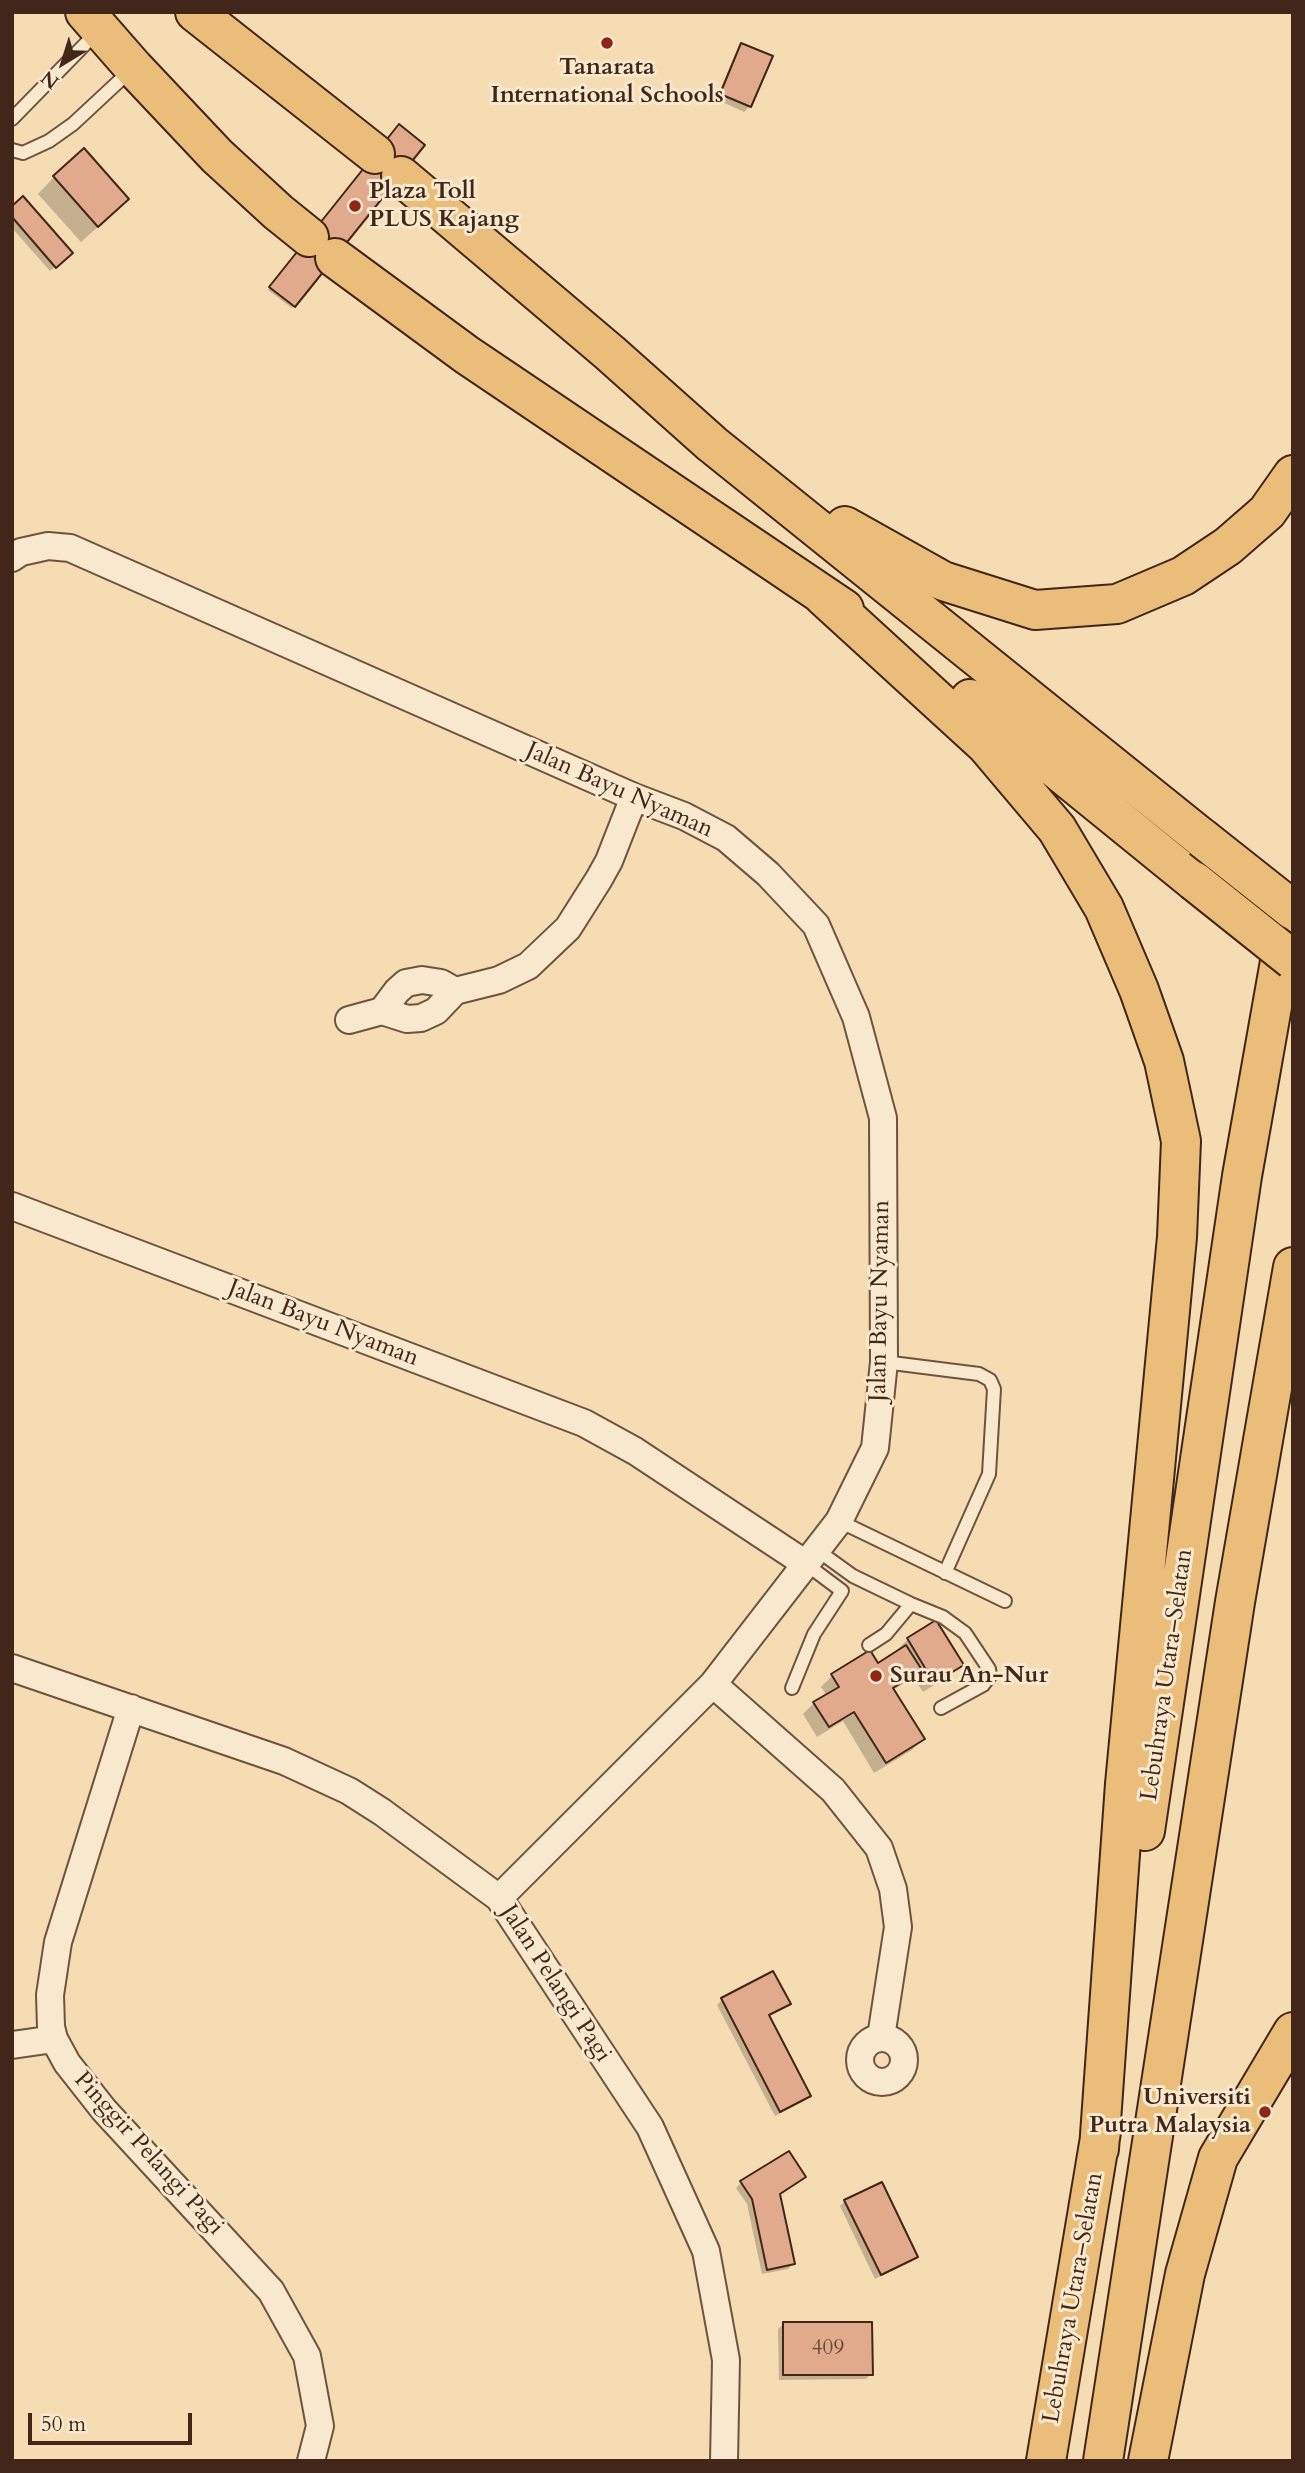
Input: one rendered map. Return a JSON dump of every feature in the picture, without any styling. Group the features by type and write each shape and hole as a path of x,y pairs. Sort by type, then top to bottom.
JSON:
{"highway":[{"path":"195,12 388,165 610,353 712,444 1293,910"},
{"path":"93,21 217,156 278,212 322,247 467,355 823,596 918,656 1293,960"},
{"path":"712,444 877,545 943,581 1035,610 1117,604 1183,576 1228,546 1267,512 1293,475"},
{"path":"823,596 986,745 1057,829 1104,908 1139,990 1164,1061 1181,1141 1177,1237 1126,1771 1099,2150"},
{"name":"Lebuhraya Utara–Selatan","path":"1046,2461 1099,2150 1242,1176 1293,889"},
{"name":"Lebuhraya Utara–Selatan","path":"1103,2461 1234,1602 1293,1267"},
{"path":"1148,2461 1185,2274 1218,2158 1293,2032"}],"street":[{"name":"Jalan Bayu Nyaman","path":"12,558 21,552 48,546 70,548 634,797 684,816 726,838 768,874 816,925 856,1017 883,1118 884,1362 875,1448 839,1521 713,1684 499,1898"},
{"path":"349,1020 382,1011 407,1019 421,1018 436,1011 455,990 514,975 528,967 568,928 609,861 634,797"},
{"path":"382,1011 406,983 422,980 441,983 455,990"},
{"name":"Jalan Bayu Nyaman","path":"12,1206 584,1423 812,1557"},
{"name":"Jalan Pelangi Pagi","path":"12,1668 284,1761 349,1791 499,1898 650,2127 706,2251 726,2360 724,2461"},
{"path":"713,1684 833,1790 879,1847 894,1889 898,1927 881,2037"},
{"name":"Pinggir Pelangi Pagi","path":"131,1708 58,1942 50,1996 53,2033 67,2063 104,2110 271,2291 307,2356 320,2426 311,2461"},
{"path":"12,2033 53,2033"},
{"path":"12,2045 53,2033"}],"lane":[{"path":"12,119 93,21"},
{"path":"12,150 23,153 49,141 73,124 134,68"},
{"path":"884,1362 979,1374 989,1380 994,1389 989,1474 945,1573"},
{"path":"839,1521 1005,1601"},
{"path":"812,1557 943,1617 965,1633 989,1669 990,1676 983,1685 941,1708"},
{"path":"812,1557 842,1591"},
{"path":"792,1688 814,1634 853,1576"},
{"path":"869,1645 886,1634 911,1604"}],"building":[{"path":"741,43 773,56 751,107 720,94"},
{"name":"Plaza Toll PLUS Kajang","path":"399,124 425,145 295,307 269,287"},
{"path":"84,148 129,199 98,227 53,176"},
{"path":"23,196 73,253 56,268 12,217 12,206"},
{"path":"936,1620 964,1665 934,1683 907,1638"},
{"path":"906,1645 922,1670 893,1688 925,1739 886,1763 854,1712 829,1727 813,1702 839,1687 831,1674 870,1650 878,1663"},
{"path":"773,1971 791,2004 769,2015 811,2096 780,2112 721,1998"},
{"path":"789,2151 806,2177 780,2194 795,2264 767,2270 752,2199 740,2181"},
{"path":"882,2182 918,2257 881,2275 844,2200"},
{"path":"783,2322 872,2322 873,2375 783,2375"}],"place":[{"name":"Tanarata International Schools","path":"607,43"},
{"name":"Plaza Toll PLUS Kajang","path":"355,206"},
{"name":"Surau An-Nur","path":"876,1676"},
{"name":"Universiti Putra Malaysia","path":"1265,2112"}]}
